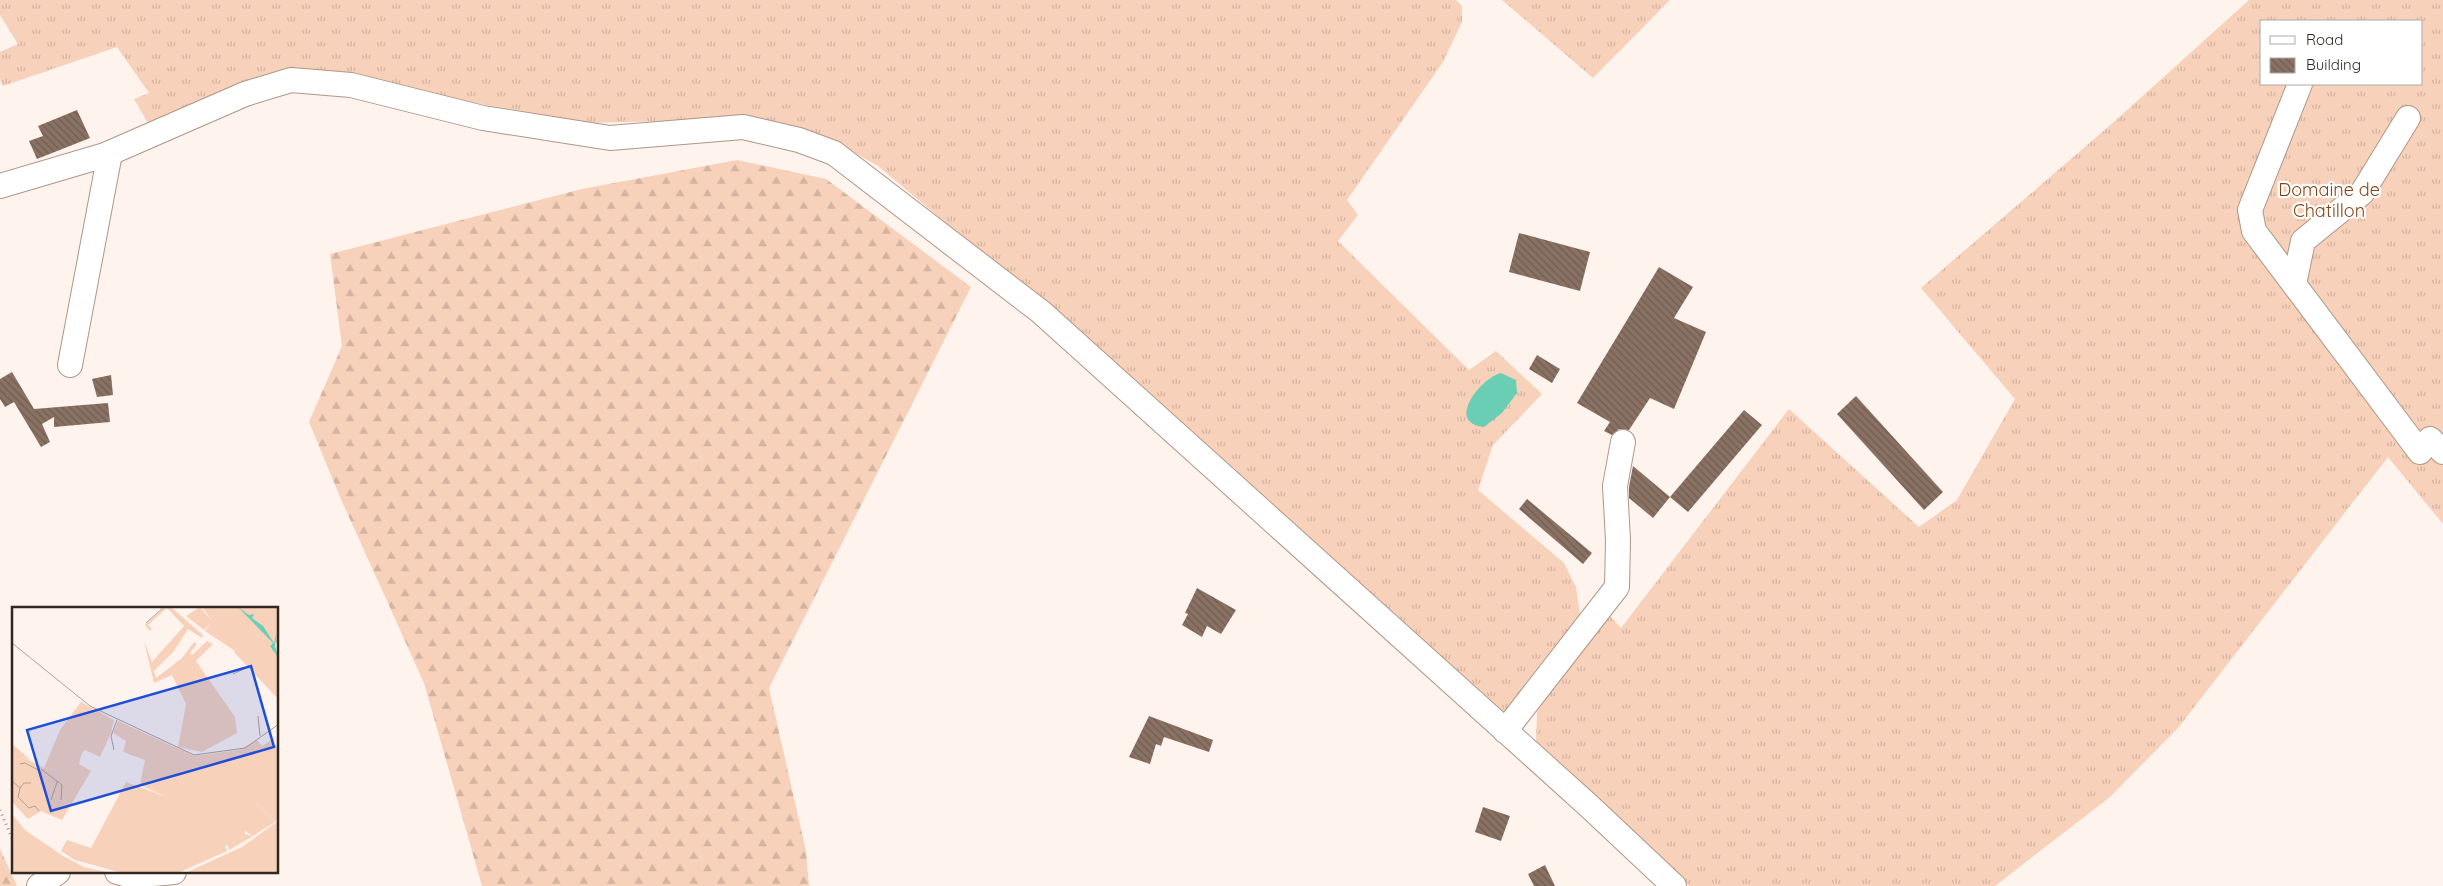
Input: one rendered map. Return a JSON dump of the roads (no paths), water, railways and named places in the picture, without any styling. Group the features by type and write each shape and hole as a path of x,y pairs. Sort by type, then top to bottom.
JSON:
{"lane":[{"path":"0,186 110,153 245,94 291,80 351,85 482,118 610,138 743,127 799,140 834,153 1040,312 1674,886"},
{"path":"2300,85 2250,210 2254,231 2294,284 2431,448"},
{"path":"2294,284 2303,241 2362,193 2408,118"},
{"path":"70,365 110,153"},
{"path":"1505,731 1617,587 1618,540 1615,486 1622,442"},
{"path":"39,886 55,874"},
{"path":"125,874 132,876 153,874"}],"park label":[{"name":"Domaine de Chatillon","path":"2329,199"}]}
